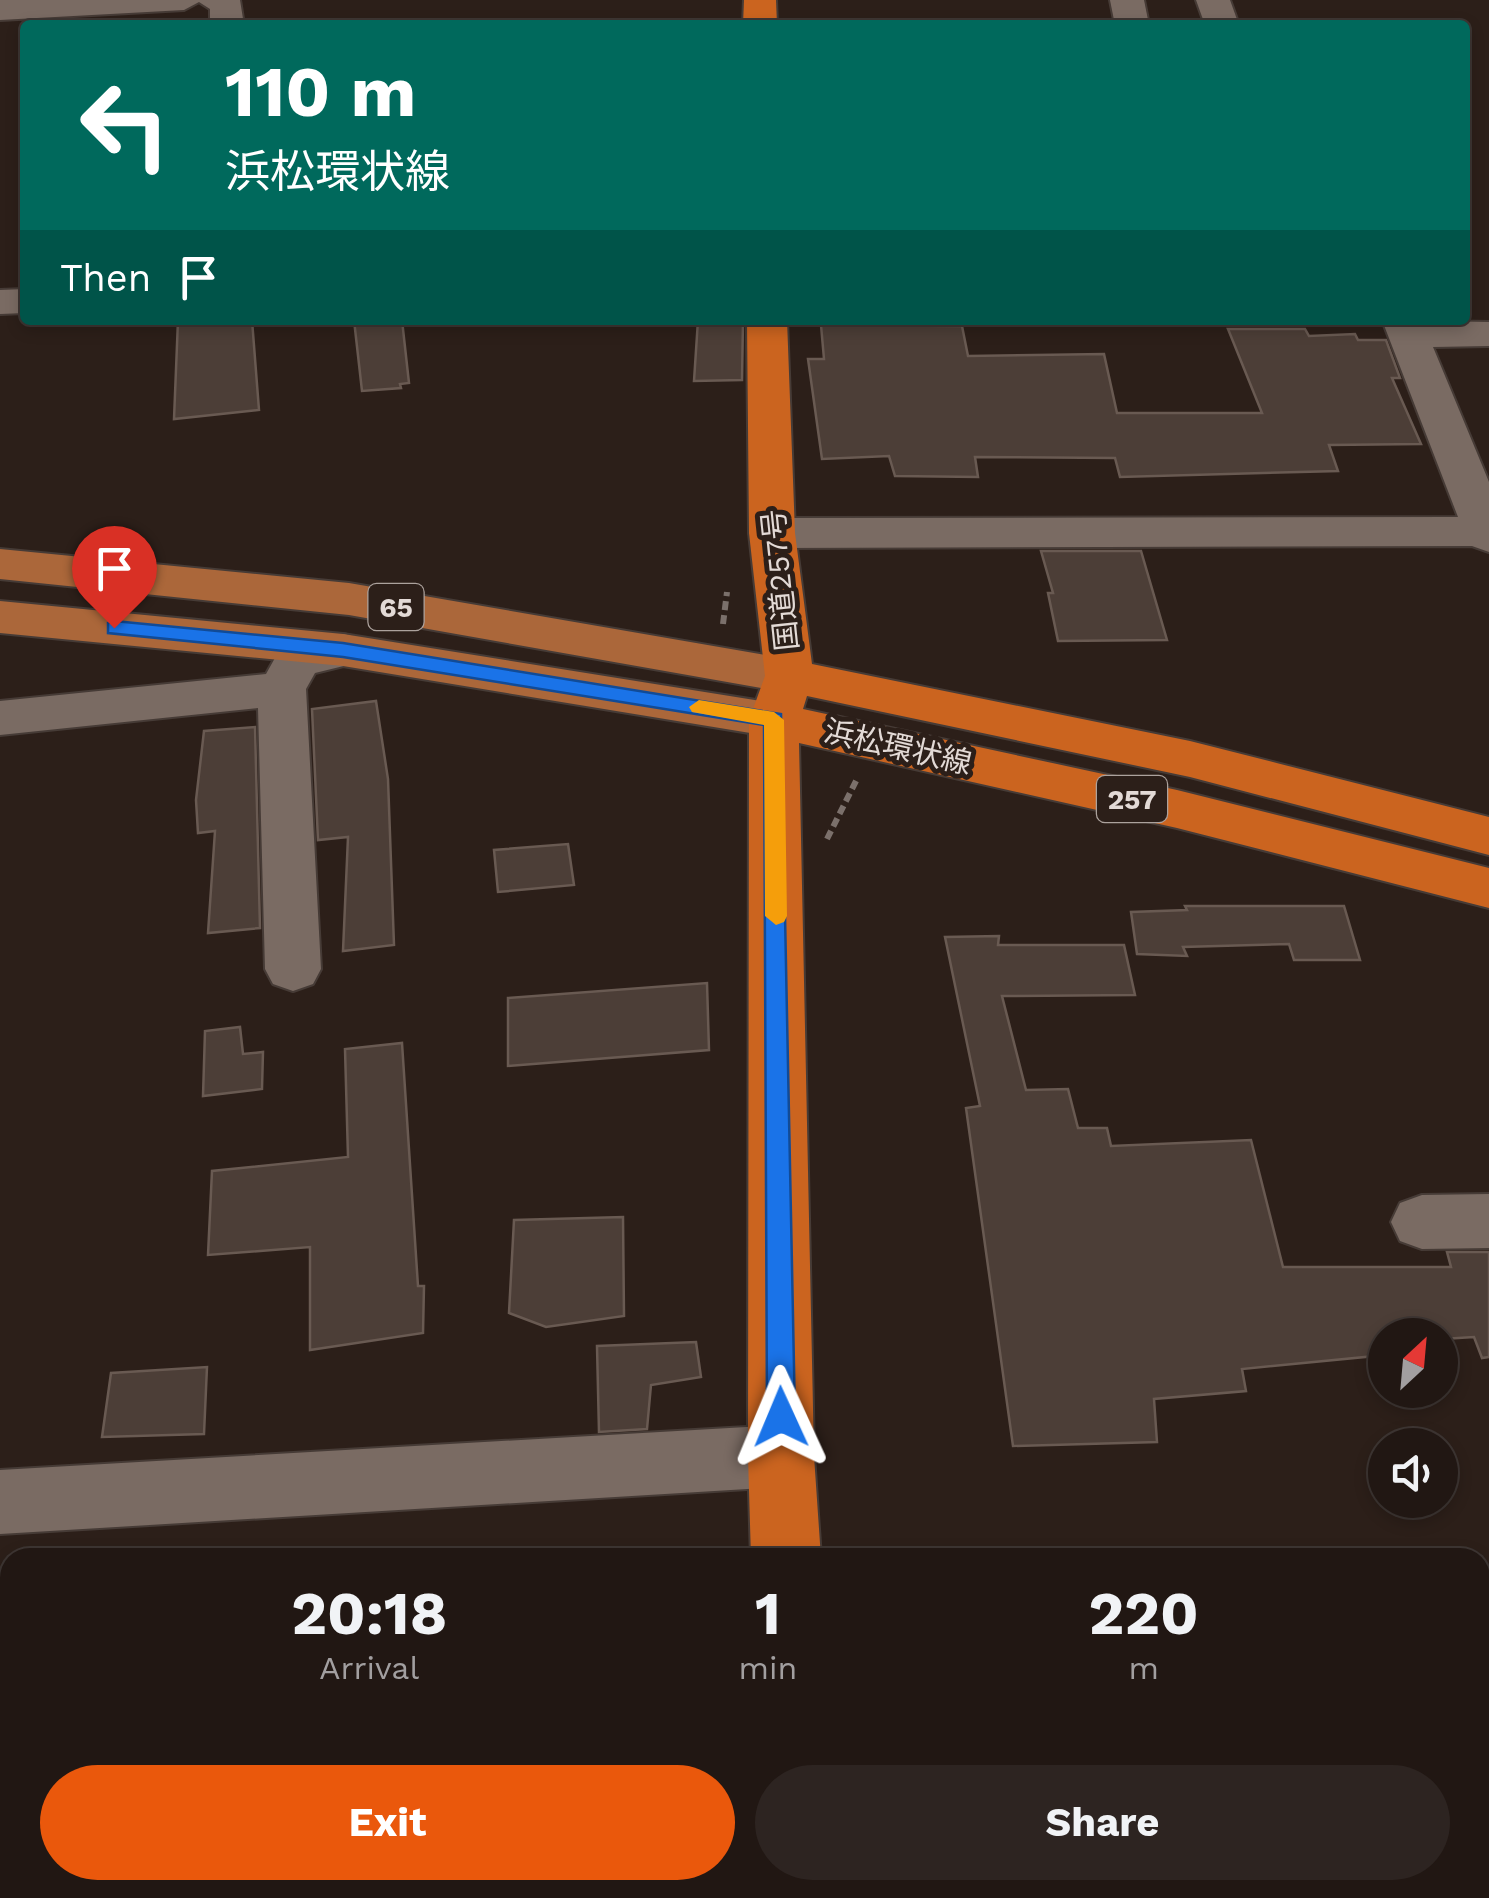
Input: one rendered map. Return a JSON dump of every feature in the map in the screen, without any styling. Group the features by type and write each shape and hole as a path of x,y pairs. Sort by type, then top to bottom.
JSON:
{"highway":[{"name":"国道257号","path":"767,325 781,698 781,1456 786,1548"},
{"name":"浜松環状線","path":"781,698 1190,760 1489,836"},
{"name":"浜松環状線","path":"781,698 1178,810 1489,888"}],"main road":[{"name":"浜松環状線","path":"0,564 349,599 781,698"},
{"name":"浜松環状線","path":"0,617 781,698"}],"street":[{"path":"0,10 184,0"},
{"path":"214,0 226,4 227,20"},
{"path":"772,533 1488,534 1405,328 1489,334"},
{"path":"292,969 282,689 297,661 343,650"},
{"path":"0,718 282,689"},
{"path":"1422,1222 1489,1221"},
{"path":"0,1502 781,1456"}],"path":[{"path":"723,624 730,576"},
{"path":"825,842 866,762"}],"building":[{"path":"178,325 252,325 259,410 174,419"},
{"path":"355,325 403,325 409,383 400,384 401,388 362,391"},
{"path":"698,325 743,325 742,380 694,381"},
{"path":"821,325 962,326 968,356 1104,354 1117,413 1262,413 1228,329 1305,329 1309,336 1355,334 1358,340 1386,340 1400,378 1392,378 1421,444 1329,445 1338,471 1120,477 1115,458 975,457 978,477 895,476 889,456 822,459 808,359 824,359"},
{"path":"1041,551 1141,551 1167,640 1058,641 1048,593 1053,593"},
{"path":"376,701 388,779 394,945 343,951 348,837 318,840 312,709"},
{"path":"255,727 260,928 208,933 215,831 198,833 196,800 204,731"},
{"path":"568,844 574,885 498,892 494,850"},
{"path":"1185,906 1344,906 1360,960 1294,960 1289,944 1183,947 1187,956 1137,954 1131,912 1187,910"},
{"path":"999,936 998,945 1124,945 1135,995 1002,996 1026,1090 1068,1089 1078,1128 1107,1128 1111,1146 1251,1140 1283,1267 1451,1267 1447,1252 1489,1252 1489,1357 1482,1358 1474,1337 1458,1338 1458,1318 1368,1318 1368,1357 1242,1369 1246,1391 1154,1399 1157,1442 1013,1446 966,1108 980,1106 945,937"},
{"path":"707,983 709,1050 508,1066 508,998"},
{"path":"240,1027 243,1054 263,1052 262,1089 203,1096 205,1031"},
{"path":"402,1043 418,1286 424,1286 423,1333 310,1350 310,1247 208,1255 212,1171 348,1157 345,1049"},
{"path":"623,1217 624,1316 546,1327 509,1313 514,1220"},
{"path":"696,1342 701,1377 651,1385 647,1429 599,1432 597,1346"},
{"path":"207,1367 204,1434 102,1437 111,1373"}],"slow traffic":[{"path":"699,707 774,720 776,916"}],"route":[{"path":"114,628 343,650 774,720 781,1417"}]}
